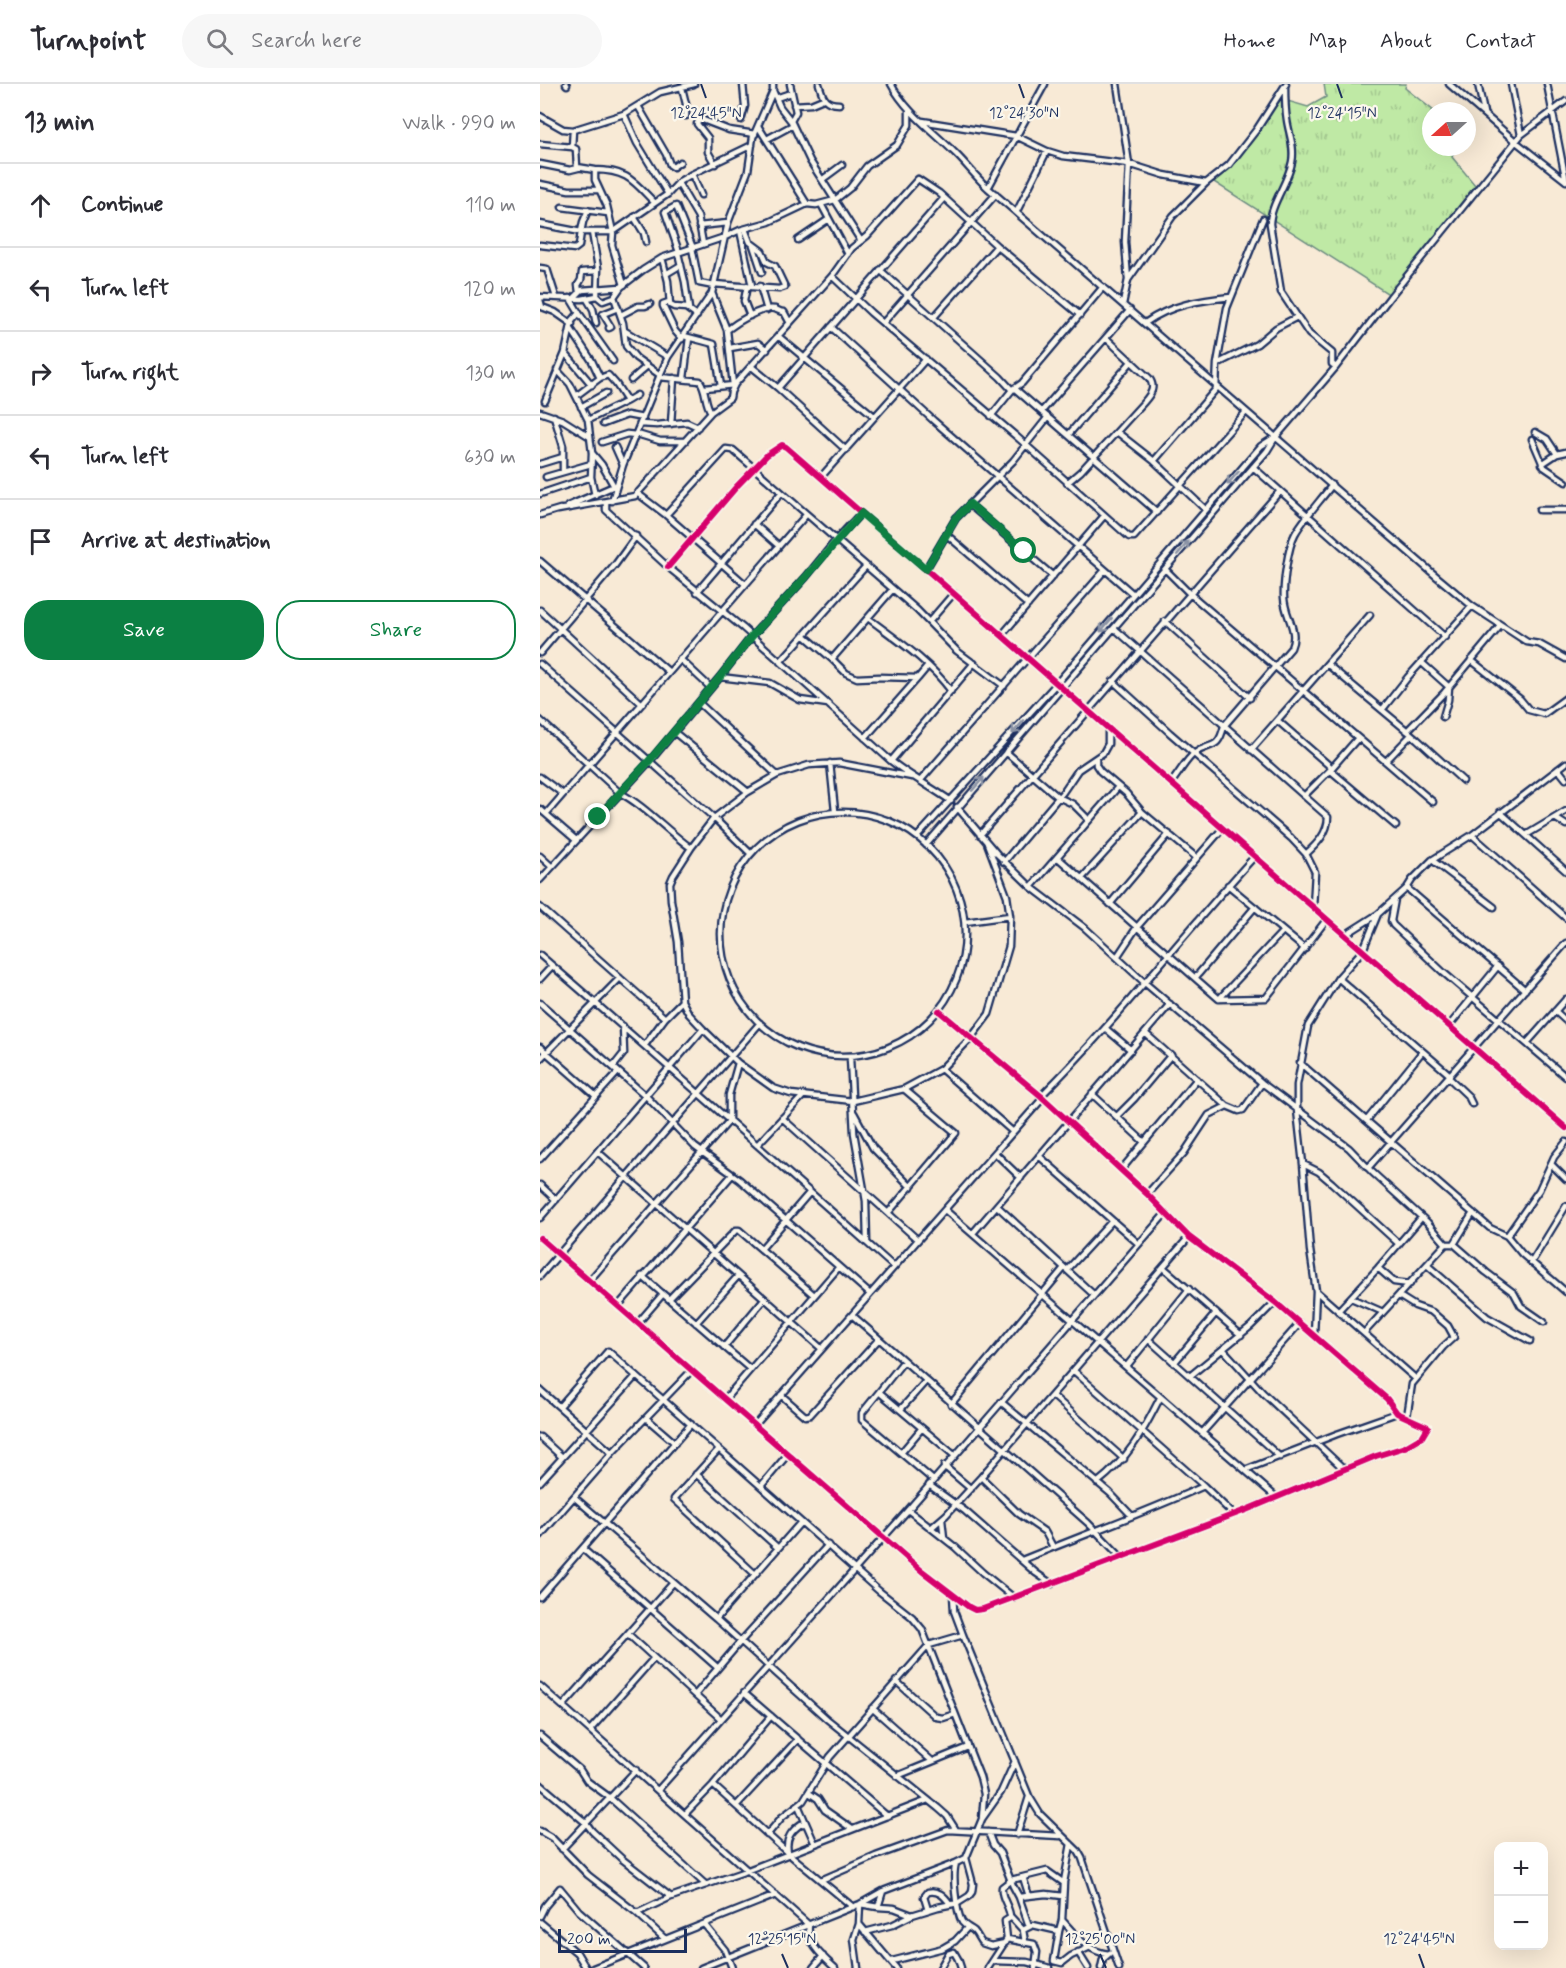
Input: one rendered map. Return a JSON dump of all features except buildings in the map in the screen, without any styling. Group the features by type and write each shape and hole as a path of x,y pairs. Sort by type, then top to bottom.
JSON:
{"street":[{"path":"540,116 563,129 573,130 624,114 660,92 694,84"},
{"path":"741,120 745,106 744,84"},
{"path":"773,84 755,134 748,171 728,223 712,293 685,338 668,357 606,510 668,567 752,636 891,761 951,801"},
{"path":"767,139 792,123 796,112 790,84"},
{"path":"819,84 823,99 829,104 839,104"},
{"path":"891,84 909,111 922,121 988,189 1017,211 1275,438 1472,606 1527,642 1539,644 1566,659"},
{"path":"988,189 1046,84"},
{"path":"1117,84 1129,164 1125,242 1128,280 1123,304"},
{"path":"1449,84 1566,181"},
{"path":"1478,84 1484,113"},
{"path":"1511,84 1521,135"},
{"path":"1547,84 1566,181"},
{"path":"1128,280 1173,216 1206,183 1229,165 1286,86"},
{"path":"1286,86 1285,109 1293,159 1270,218 1280,289 1309,334 1333,355 1332,364 1336,367"},
{"path":"682,88 686,116"},
{"path":"772,91 792,123 810,161 861,241"},
{"path":"776,98 791,93"},
{"path":"794,105 811,104 823,99"},
{"path":"926,844 1267,451 1275,438 1336,367 1515,141 1566,101"},
{"path":"638,106 670,165 675,166 680,162"},
{"path":"597,296 603,301 614,297 622,286 662,258 769,222 807,204 821,204 835,200 850,188 867,166 897,145 909,124 909,111"},
{"path":"624,114 637,143 668,194"},
{"path":"715,164 708,152 708,138 697,124 698,121 703,120 729,130 755,134"},
{"path":"922,121 1016,136 1063,156 1129,164 1164,175 1206,183"},
{"path":"758,126 807,204"},
{"path":"572,147 573,130"},
{"path":"1558,140 1566,138"},
{"path":"540,144 576,149 578,168"},
{"path":"540,224 581,232 613,232 668,194 678,183 692,174 752,145"},
{"path":"1017,211 1047,151"},
{"path":"540,164 572,170 578,168 613,171 630,177 655,203"},
{"path":"823,179 842,165"},
{"path":"596,170 595,180 613,232 612,244 622,286"},
{"path":"692,174 701,195"},
{"path":"705,388 734,385 832,276 852,248 918,179 944,198 997,246 1080,315"},
{"path":"678,183 698,217 703,244"},
{"path":"540,184 569,190 598,190"},
{"path":"883,322 996,194"},
{"path":"778,388 944,198"},
{"path":"821,204 835,226 848,254"},
{"path":"689,309 679,252 665,212 676,206 692,248 700,284 779,289 785,286 774,264 767,262 762,251 749,241 742,230"},
{"path":"562,207 608,213"},
{"path":"540,245 575,249 579,246 584,217 588,210"},
{"path":"623,215 626,221"},
{"path":"634,217 644,233 646,242"},
{"path":"798,240 829,219"},
{"path":"1154,461 1210,398 1217,386 1217,364 1226,312 1263,219"},
{"path":"699,226 728,223"},
{"path":"742,230 749,286 744,301 745,309 750,316"},
{"path":"592,232 598,271 597,296"},
{"path":"753,245 762,272"},
{"path":"934,316 997,246"},
{"path":"662,258 669,289 669,302 672,307 689,309 697,316"},
{"path":"666,274 681,265"},
{"path":"540,268 547,269 556,297"},
{"path":"880,270 1013,389 1069,434 1157,512"},
{"path":"579,292 578,285 582,272 598,271"},
{"path":"832,276 1104,516 1132,538 1246,412"},
{"path":"572,298 579,292 622,286"},
{"path":"760,286 767,310"},
{"path":"991,416 1103,288"},
{"path":"558,510 632,497 711,412 730,398 734,385 727,330 712,293"},
{"path":"597,296 587,299 540,298 542,307 555,312 571,326 600,378"},
{"path":"614,297 621,315 627,348 659,376 699,380 705,388 707,407 711,412"},
{"path":"1145,323 1162,312 1179,306 1231,297"},
{"path":"572,298 579,313 614,361"},
{"path":"587,299 593,309 596,323"},
{"path":"669,302 663,306 674,328 685,338 714,344 728,341"},
{"path":"621,315 638,306 650,304"},
{"path":"609,328 611,327 603,314 618,308"},
{"path":"727,330 740,320 776,309 784,312 790,323"},
{"path":"1042,411 1130,310"},
{"path":"545,402 565,353 571,326 579,313"},
{"path":"1217,364 1257,344 1276,328 1297,317"},
{"path":"831,327 899,390 1133,594"},
{"path":"625,331 668,357"},
{"path":"778,336 874,416"},
{"path":"684,378 685,338"},
{"path":"1067,483 1094,458 1149,397 1154,386 1149,378 1106,338"},
{"path":"730,348 758,343 767,350"},
{"path":"714,344 721,386"},
{"path":"565,353 592,385"},
{"path":"821,477 926,359"},
{"path":"1069,434 1131,362"},
{"path":"631,380 647,366"},
{"path":"752,367 846,450"},
{"path":"557,370 570,384 588,420 592,453 591,477 595,495"},
{"path":"576,396 600,378 608,375 627,400"},
{"path":"671,424 674,378"},
{"path":"581,407 606,393"},
{"path":"588,420 637,394"},
{"path":"540,412 555,416 590,436"},
{"path":"603,424 627,415 641,421 671,424 687,422 698,427"},
{"path":"555,416 561,436 563,471"},
{"path":"926,569 956,518 998,476 1048,417"},
{"path":"1117,432 1154,461 1206,510"},
{"path":"1535,432 1546,440 1557,454"},
{"path":"602,442 636,434 660,441 685,441"},
{"path":"917,837 1057,683 1261,446 1275,438"},
{"path":"1532,439 1542,464 1566,482"},
{"path":"668,567 754,468 782,445 786,447 1566,1128"},
{"path":"615,447 623,465"},
{"path":"666,515 726,449 733,450 929,622 957,651 1004,686"},
{"path":"1542,464 1557,454 1566,452"},
{"path":"592,453 615,487"},
{"path":"540,464 563,457"},
{"path":"546,477 591,464"},
{"path":"1253,467 1446,637"},
{"path":"541,493 591,477"},
{"path":"1171,783 1194,753 1222,738 1224,726 1250,698 1293,644 1293,629 1284,601 1286,571 1292,541 1332,485"},
{"path":"540,516 615,487"},
{"path":"980,835 1189,592 1215,566 1280,491"},
{"path":"637,493 666,515 745,584"},
{"path":"697,592 781,493"},
{"path":"970,504 1053,576"},
{"path":"1539,510 1566,510"},
{"path":"540,880 650,760 752,636 861,513"},
{"path":"546,814 806,515"},
{"path":"1002,635 1104,516"},
{"path":"754,524 779,546"},
{"path":"947,536 1028,605"},
{"path":"540,653 636,537"},
{"path":"540,561 669,672"},
{"path":"780,662 866,566"},
{"path":"1165,569 1433,802"},
{"path":"920,781 1106,570"},
{"path":"832,659 892,590"},
{"path":"929,622 954,593"},
{"path":"1382,710 1472,606"},
{"path":"540,610 642,704"},
{"path":"1251,750 1370,615"},
{"path":"868,618 901,642 951,691"},
{"path":"1165,621 1250,698"},
{"path":"1386,761 1501,625"},
{"path":"1114,628 1328,817 1328,823 1319,841 1306,854"},
{"path":"804,635 846,674 857,678 879,676 918,678"},
{"path":"680,660 711,688"},
{"path":"1471,660 1520,699 1531,712 1541,715 1547,713 1566,698"},
{"path":"1422,662 1449,687"},
{"path":"891,761 974,663"},
{"path":"540,664 650,760 751,854"},
{"path":"1327,664 1463,781"},
{"path":"865,738 928,666"},
{"path":"720,677 770,683 800,700 828,704"},
{"path":"1113,681 1291,838 1306,854 1315,872 1313,907"},
{"path":"1443,717 1449,687"},
{"path":"699,703 777,775"},
{"path":"540,720 620,793 631,798 673,836 691,848"},
{"path":"1278,721 1396,826"},
{"path":"1004,862 1078,770 1103,753 1108,744 1108,728"},
{"path":"674,732 748,792"},
{"path":"1304,796 1358,738"},
{"path":"1006,752 1058,797 1073,804 1089,820"},
{"path":"1096,759 1096,765 1100,771 1142,812 1197,858"},
{"path":"912,777 852,764 830,763 809,765 777,775 748,792 714,818 673,876 670,883 671,900 678,942 682,1000 689,1014 738,1063 773,1088 791,1094 852,1101 904,1089 942,1070 989,1014 1009,946 1010,916 1004,885 987,843"},
{"path":"830,763 835,811"},
{"path":"1345,935 1378,914 1407,888 1432,860 1472,835 1566,763"},
{"path":"1558,769 1566,779"},
{"path":"540,777 562,794"},
{"path":"1031,887 1118,787"},
{"path":"957,807 1004,862 1031,887 1085,928 1262,1083 1339,1140 1397,1193 1446,1244 1454,1244 1514,1293 1521,1306 1544,1323"},
{"path":"540,809 576,840"},
{"path":"835,811 866,813 881,817 896,823 926,844 946,868 955,884 965,922 965,947 959,974 939,1011 928,1023 900,1043 885,1050 850,1058 804,1050 774,1035 760,1023 742,1002 726,972 721,929 726,899 738,871 751,854 774,832 789,824 812,815 835,811"},
{"path":"1526,835 1566,811"},
{"path":"1082,878 1142,812"},
{"path":"1500,812 1566,871"},
{"path":"1554,818 1566,825"},
{"path":"1117,957 1137,927 1223,828"},
{"path":"1110,904 1169,834"},
{"path":"1472,835 1566,918"},
{"path":"540,856 552,867"},
{"path":"755,1425 1255,856"},
{"path":"1057,857 1219,999 1266,998 1327,919"},
{"path":"1432,860 1494,908"},
{"path":"1228,885 1305,949"},
{"path":"1407,888 1525,990"},
{"path":"1395,899 1391,921 1393,925 1472,997 1566,1077"},
{"path":"540,907 665,1018"},
{"path":"1195,978 1255,908"},
{"path":"1314,1335 1316,1291 1297,1110 1300,1063 1308,1026 1338,978 1363,950 1378,914"},
{"path":"965,922 1010,916"},
{"path":"1219,999 1283,931"},
{"path":"1368,1168 1566,943"},
{"path":"540,955 645,1045 894,1267"},
{"path":"540,979 552,966"},
{"path":"1449,1026 1498,966"},
{"path":"540,1059 620,978"},
{"path":"1338,978 1449,1076 1468,1096 1472,1104"},
{"path":"1527,1043 1566,999"},
{"path":"645,1045 682,1000"},
{"path":"540,1003 646,1096 701,1152 741,1180 870,1294"},
{"path":"973,1233 1170,1004"},
{"path":"540,1238 884,1537 953,1595 975,1610 1052,1584 1233,1514 1405,1447 1422,1437 1428,1427 1397,1413 1387,1399 1300,1323 1189,1237 1147,1194 1042,1097 939,1011"},
{"path":"1555,1011 1566,1021"},
{"path":"540,1276 760,1023"},
{"path":"613,1067 624,1053 623,1026"},
{"path":"1105,1028 1131,1050"},
{"path":"540,1218 703,1029"},
{"path":"1146,1033 1227,1106 1239,1111 1243,1110 1262,1083"},
{"path":"540,1047 596,1096"},
{"path":"1367,1120 1422,1052"},
{"path":"1117,1116 1171,1055"},
{"path":"850,1058 854,1133 861,1180 866,1194 867,1242"},
{"path":"590,1281 729,1121 729,1095 738,1063"},
{"path":"1300,1063 1490,1228 1507,1236 1531,1263 1566,1292"},
{"path":"942,1070 1014,1132"},
{"path":"540,1159 618,1072"},
{"path":"1121,1170 1197,1079"},
{"path":"888,1213 956,1133 904,1089"},
{"path":"1092,1094 1144,1142"},
{"path":"757,1145 804,1095"},
{"path":"1147,1194 1184,1153 1209,1115 1227,1106"},
{"path":"853,1110 873,1148 911,1187"},
{"path":"782,1118 918,1240"},
{"path":"1507,1236 1539,1190 1551,1164 1566,1142"},
{"path":"598,1152 822,1349"},
{"path":"995,1153 1021,1178"},
{"path":"1039,1156 1138,1244"},
{"path":"1304,1164 1319,1172 1399,1244"},
{"path":"1551,1164 1566,1179"},
{"path":"618,1306 732,1175"},
{"path":"540,1185 556,1200"},
{"path":"761,1249 810,1192"},
{"path":"997,1206 1093,1294"},
{"path":"1531,1263 1566,1206"},
{"path":"945,1210 1276,1497"},
{"path":"1454,1244 1473,1213"},
{"path":"658,1790 908,1510 978,1427 1073,1321 1093,1294 1165,1214"},
{"path":"1338,1311 1421,1218"},
{"path":"951,1404 1043,1295 1112,1221"},
{"path":"669,1299 736,1230 740,1230 814,1295"},
{"path":"930,1528 957,1505 1189,1237"},
{"path":"1364,1333 1446,1244"},
{"path":"1427,1265 1487,1317 1530,1341"},
{"path":"725,1399 839,1267"},
{"path":"1164,1268 1241,1335"},
{"path":"1378,1268 1394,1282 1410,1284"},
{"path":"642,1276 750,1369"},
{"path":"696,1323 738,1276"},
{"path":"1126,1367 1190,1289"},
{"path":"1316,1291 1416,1379"},
{"path":"638,1323 663,1294"},
{"path":"1400,1296 1415,1306 1432,1312 1448,1326 1454,1337 1412,1384 1407,1417"},
{"path":"1351,1298 1383,1312"},
{"path":"724,1347 764,1299"},
{"path":"1190,1376 1241,1335 1275,1302"},
{"path":"1174,1363 1216,1314"},
{"path":"852,1315 1095,1530 1121,1557"},
{"path":"1202,1433 1226,1409 1300,1323"},
{"path":"781,1395 805,1416 810,1415 879,1339"},
{"path":"1148,1339 1280,1456"},
{"path":"1223,1349 1250,1380 1344,1469"},
{"path":"560,1407 608,1351 854,1569 912,1617 922,1629 929,1645 980,1777 984,1794 982,1819 966,1858 883,1891 860,1904 716,1965 701,1968"},
{"path":"903,1362 862,1413 862,1420 901,1453 931,1483 1036,1573 1052,1584"},
{"path":"540,1536 612,1453 692,1370"},
{"path":"1074,1371 1204,1485 1233,1514"},
{"path":"540,1482 636,1376"},
{"path":"901,1409 926,1381"},
{"path":"540,1390 612,1453"},
{"path":"879,1392 954,1455"},
{"path":"1053,1395 1124,1459"},
{"path":"1097,1483 1124,1459 1143,1432 1160,1398"},
{"path":"1001,1402 1097,1483 1132,1516"},
{"path":"1245,1470 1397,1413"},
{"path":"646,1418 675,1443"},
{"path":"540,1597 691,1424"},
{"path":"901,1453 922,1428"},
{"path":"540,1437 562,1457"},
{"path":"719,1449 674,1499 755,1574"},
{"path":"760,1486 788,1454"},
{"path":"944,1466 971,1489"},
{"path":"696,1474 778,1548"},
{"path":"981,1478 1019,1514 1048,1535 1053,1547"},
{"path":"1022,1560 1204,1485"},
{"path":"574,1497 769,1665 848,1737 947,1816 956,1830"},
{"path":"908,1510 1014,1598"},
{"path":"942,1520 944,1538"},
{"path":"716,1619 801,1522"},
{"path":"695,1695 828,1545"},
{"path":"583,1549 718,1668"},
{"path":"563,1706 673,1583"},
{"path":"540,1585 546,1590"},
{"path":"953,1595 954,1611 963,1635 1029,1796 1040,1814 1082,1858 1111,1953 1119,1968"},
{"path":"628,1634 721,1719"},
{"path":"767,1835 779,1820 809,1793 826,1763 929,1645 963,1635"},
{"path":"590,1730 654,1658"},
{"path":"896,1681 936,1717 943,1718 955,1714"},
{"path":"540,1686 809,1925"},
{"path":"744,1693 887,1816"},
{"path":"872,1708 932,1761"},
{"path":"686,1814 771,1716"},
{"path":"540,1736 580,1770 587,1781 609,1797 706,1885"},
{"path":"736,1806 798,1739"},
{"path":"897,1776 968,1747"},
{"path":"982,1819 1001,1791 1015,1761"},
{"path":"562,1848 636,1770"},
{"path":"540,1785 586,1823 619,1856 671,1897"},
{"path":"713,1785 767,1835 853,1907"},
{"path":"809,1793 818,1799 825,1810 852,1829"},
{"path":"1017,1835 1029,1796"},
{"path":"637,1913 671,1897 748,1870 928,1800"},
{"path":"798,1805 815,1844"},
{"path":"789,1854 786,1846 791,1831 801,1824 806,1824"},
{"path":"821,1880 922,1839 956,1830 1061,1836"},
{"path":"540,1831 562,1848 588,1875 637,1913 665,1939"},
{"path":"988,1832 989,1839 1000,1853 1029,1926"},
{"path":"994,1960 1050,1968 1054,1960 1062,1920 1064,1883 1071,1844"},
{"path":"865,1932 892,1925 912,1915 958,1903 965,1899 972,1892 973,1884 966,1858"},
{"path":"956,1863 954,1872 958,1903 962,1920 967,1928 974,1930 979,1941 986,1945 1006,1941 1031,1943 1036,1946 1035,1966"},
{"path":"1025,1942 1023,1930 1011,1917 1001,1891 1002,1887 1011,1880 1047,1871 1064,1883"},
{"path":"1023,1877 1029,1896"},
{"path":"540,1916 560,1888 571,1904 644,1968"},
{"path":"878,1907 883,1891"},
{"path":"928,1910 924,1897 928,1892 937,1892 944,1896 950,1904"},
{"path":"1019,1897 1046,1894 1063,1896"},
{"path":"593,1968 776,1895"},
{"path":"860,1904 894,1908 912,1915"},
{"path":"858,1968 854,1939 859,1924 860,1904"},
{"path":"988,1968 1006,1941 1004,1922 1011,1917"},
{"path":"1062,1920 1088,1948 1100,1953 1111,1953"},
{"path":"540,1922 577,1953 586,1968"},
{"path":"704,1924 721,1944 732,1968"},
{"path":"859,1924 896,1968"},
{"path":"809,1925 808,1935 835,1968"},
{"path":"1023,1930 1029,1926 1059,1931"},
{"path":"892,1961 943,1948 955,1941 967,1928"},
{"path":"1054,1960 1065,1964 1078,1952 1088,1948"},
{"path":"940,1968 948,1954 954,1952 961,1968"},
{"path":"1078,1952 1088,1968"},
{"path":"1100,1968 1104,1959 1111,1953"},
{"path":"813,1968 823,1956"}],"green space":[{"path":"1324,84 1406,84 1405,88 1423,102 1422,156 1452,156 1475,185 1390,295 1214,182 1281,99 1308,107 1326,97"}],"cycle path":[{"path":"668,567 737,486 767,455 782,445 786,447 1566,1128"},
{"path":"540,1238 922,1571 975,1610 983,1609 1246,1510 1376,1456 1405,1447 1422,1437 1428,1427 1397,1413 1387,1399 1275,1302 1189,1237 1147,1194 1041,1096 939,1011"}],"route":[{"path":"598,817 650,760 752,636 861,513 926,569 956,518 970,504 1024,551"}]}
